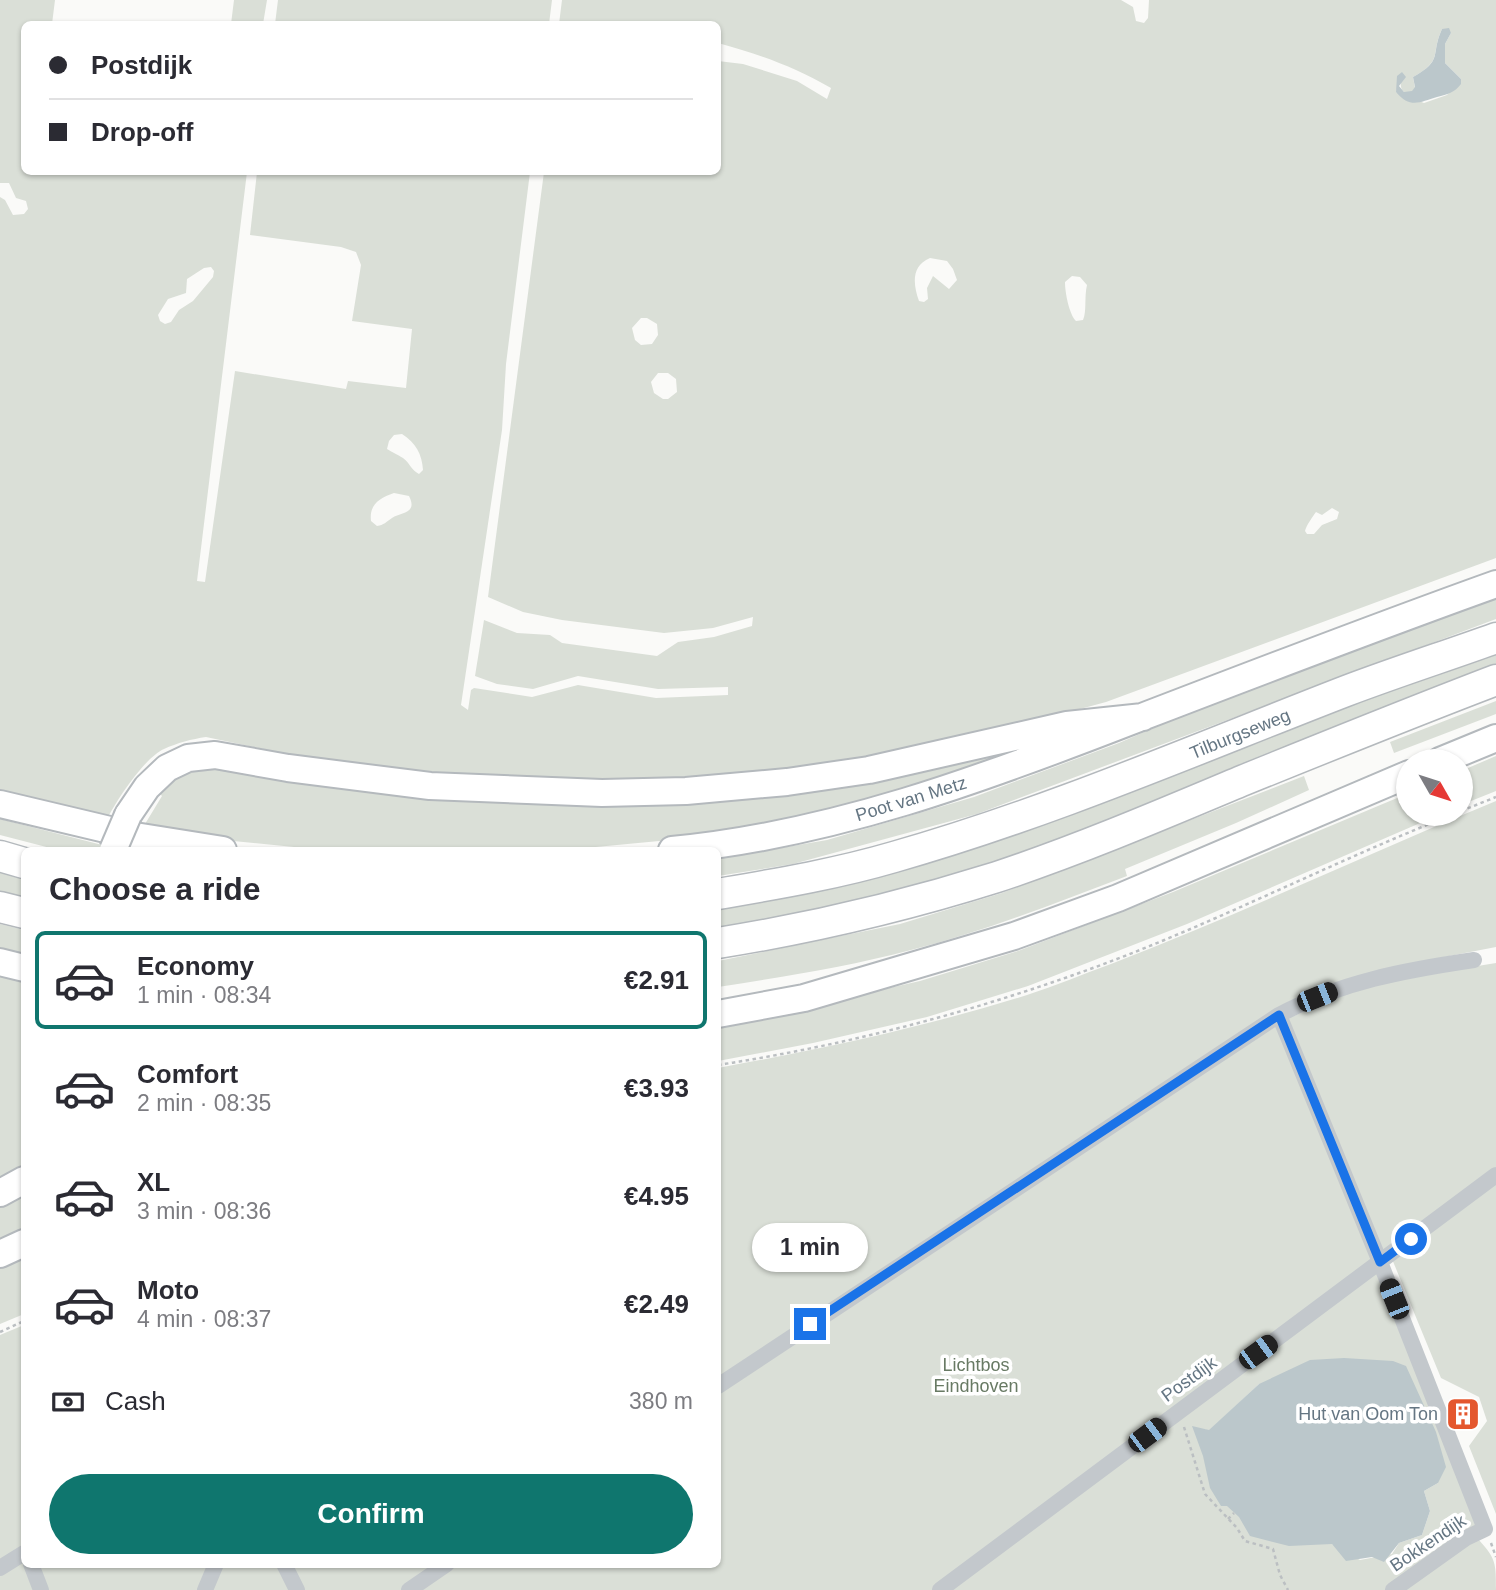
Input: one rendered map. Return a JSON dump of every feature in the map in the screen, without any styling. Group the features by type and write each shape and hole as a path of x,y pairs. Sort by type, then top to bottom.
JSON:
{"highway":[{"path":"114,847 128,815 147,787 167,768 188,758 215,755 288,768 430,786 602,793 686,791 787,782 869,770 1067,725 1143,717 1496,584"},
{"name":"Tilburgseweg","path":"721,893 794,881 891,858 984,830 1179,758 1347,691 1496,638"},
{"path":"721,942 900,906 998,876 1142,823 1496,680"},
{"name":"Poot van Metz","path":"692,847 777,834 872,812 970,781 1143,717"},
{"path":"1469,749 1496,738"},
{"path":"721,1013 804,998 908,966 961,953 1118,898 1396,780"},
{"path":"0,804 135,836 204,847"},
{"path":"0,856 21,862"},
{"path":"0,907 21,912"},
{"path":"0,962 21,967"},
{"path":"721,997 908,966"},
{"path":"0,1193 21,1182"},
{"path":"0,1254 21,1244"}],"street":[{"path":"721,1384 1279,1015 1299,1004 1361,981 1474,960"},
{"path":"1279,1015 1380,1262"},
{"name":"Postdijk","path":"940,1590 1496,1175"},
{"name":"Bokkendijk","path":"1380,1262 1485,1529 1466,1538 1393,1590"},
{"path":"0,1568 21,1555"},
{"path":"33,1568 41,1590"},
{"path":"205,1590 214,1568"},
{"path":"286,1568 297,1590"},
{"path":"409,1590 441,1568"}],"path":[{"path":"1474,806 1496,797"},
{"path":"721,1064 813,1049 928,1021 1026,992 1199,926 1427,826"},
{"path":"0,1332 21,1322"},
{"path":"1177,1412 1182,1419 1205,1494 1245,1542 1273,1549 1287,1590"},
{"path":"1228,1519 1234,1513"}],"green space":[{"path":"0,0 55,0 52,21 21,21 21,175 247,175 197,581 205,582 235,371 346,389 348,381 406,388 412,329 352,321 361,265 356,252 341,247 250,235 257,175 530,175 506,364 502,430 461,705 468,710 471,690 474,688 532,697 578,685 656,698 728,695 728,687 658,689 578,676 533,689 497,684 475,676 484,620 517,633 550,635 562,643 657,656 678,642 714,637 752,626 753,617 713,628 664,633 562,620 523,612 488,597 544,175 721,175 721,61 743,64 797,81 827,99 831,88 776,62 721,44 721,21 559,21 562,0 1121,0 1133,7 1136,21 1144,23 1148,18 1149,0 1496,0 1496,558 1106,702 931,749 787,772 600,784 431,775 312,759 206,737 179,743 156,754 131,781 106,821 0,794 0,197 5,200 13,215 24,214 28,209 26,201 16,198 9,183 0,183","holes":["1442,29 1451,33 1445,44 1445,63 1461,79 1447,95 1424,103 1396,92 1402,72 1402,90 1412,92 1415,88 1413,77 1433,61","930,258 947,261 957,280 949,289 933,276 927,288 928,299 924,302 919,301 915,282 919,266","211,267 214,271 213,277 193,301 179,310 171,322 165,324 160,321 158,315 168,299 186,293 187,279 204,268","1072,276 1080,277 1087,285 1083,320 1076,321 1074,318 1068,303 1065,282","641,318 647,318 657,324 658,335 652,344 641,345 635,340 632,328","658,373 668,373 676,379 677,392 668,399 663,399 654,393 651,382","402,434 407,437 417,449 423,470 419,474 403,458 387,449 394,435","394,493 409,496 411,506 407,512 377,526 371,521 373,506","1332,508 1339,512 1337,519 1322,525 1314,534 1307,534 1305,531 1316,512 1322,515"]},
{"path":"234,0 267,0 264,21 231,21"},
{"path":"278,0 552,0 549,21 275,21"},
{"path":"1496,593 1496,619 977,814 793,864 721,876 721,858 827,840 974,797 1119,743 1188,713"},
{"path":"1496,649 1496,669 994,866 897,895 721,931 721,904"},
{"path":"1496,701 1496,714 1404,749 1396,749 1394,753 1390,742"},
{"path":"1113,720 876,798 794,819 691,838 596,847 294,847 153,833 142,829 162,796 160,794 174,776 202,765 603,802"},
{"path":"1496,756 1496,791 1474,800 1474,765"},
{"path":"1304,776 1309,790 1125,869 1127,876 1020,916 887,956 721,986 721,960 900,924 1002,893"},
{"path":"1396,798 1396,826 1413,826 1187,924 1028,986 927,1017 721,1060 721,1021 806,1007 920,981 1018,951 1173,892"},
{"name":"Lichtbos Eindhoven","path":"1496,801 1496,947 1344,982 1289,1018 1368,984 1496,963 1496,1167 1384,1252 1479,1522 1474,1529 1385,1590 0,1590 0,1335 21,1326 21,1568 721,1568 721,1067 835,1045 989,1007 1111,964 1436,826 1474,826 1474,810","holes":["1259,1384 1438,1483 1424,1491 1430,1511 1422,1535 1399,1543 1392,1554 1360,1560 1332,1544 1317,1544 1204,1429 1209,1431"]},
{"path":"0,819 110,847 46,847 0,835"},
{"path":"0,869 21,874 21,900 0,894"},
{"path":"0,924 21,929 21,958 0,952"},
{"path":"0,971 21,976 21,1172 0,1182"},
{"path":"1496,1183 1496,1514 1469,1446 1487,1421 1479,1397 1441,1378 1392,1259"},
{"path":"21,1192 21,1234 0,1244 0,1203"},
{"path":"21,1254 21,1315 0,1324 0,1264"},
{"path":"1479,1540 1494,1562 1496,1590 1400,1590 1467,1542"}],"shaded area":[{"path":"1449,28 1451,33 1445,44 1445,63 1461,79 1461,84 1444,95 1420,102 1406,101 1396,92 1397,76 1402,72 1406,77 1399,86 1404,92 1412,91 1415,87 1413,77 1433,61 1442,29"},
{"path":"1344,1358 1393,1361 1406,1366 1436,1432 1446,1467 1438,1483 1424,1491 1430,1511 1422,1535 1399,1543 1384,1562 1372,1557 1346,1561 1332,1544 1289,1546 1250,1536 1239,1517 1227,1506 1221,1506 1210,1488 1203,1456 1192,1426 1209,1430 1259,1384 1310,1360"}],"place":[{"name":"Hut van Oom Ton","path":"1463,1414"}],"route":[{"path":"810,1324 1279,1015 1380,1262 1411,1239"}]}
